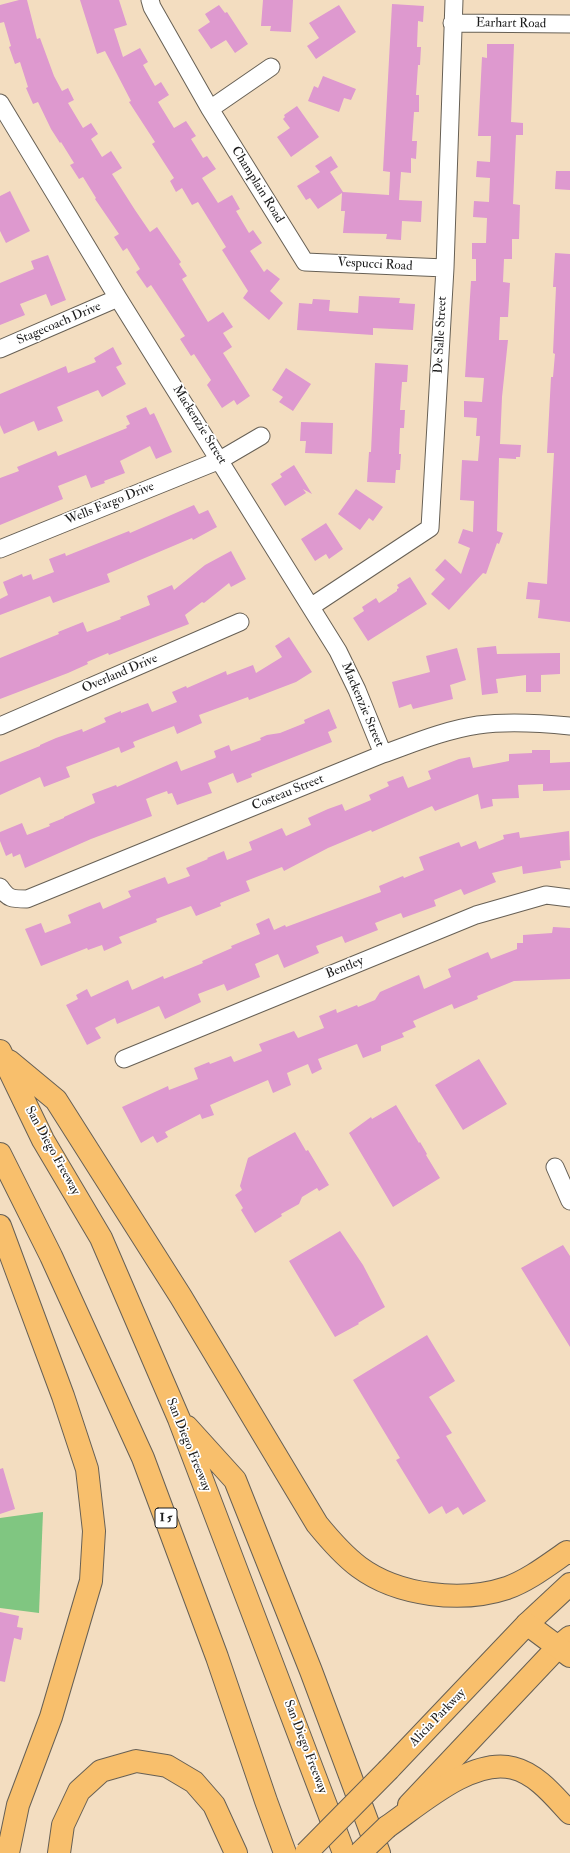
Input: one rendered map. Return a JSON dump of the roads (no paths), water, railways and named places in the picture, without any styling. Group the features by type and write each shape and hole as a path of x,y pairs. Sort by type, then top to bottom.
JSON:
{"main road":[{"name":"San Diego Freeway","path":"2,1054 44,1140 101,1238 179,1419 344,1853"},
{"path":"2,1054 56,1100 181,1297 317,1524 336,1547 360,1568 392,1584 423,1594 468,1596 496,1591 518,1583 567,1552 570,1553"},
{"name":"I 5","path":"0,1154 51,1256 143,1458 217,1657 285,1853"},
{"path":"0,1226 63,1396 87,1469 94,1531 91,1582 51,1717 18,1805 8,1853"},
{"path":"179,1419 235,1480 303,1650 379,1853"},
{"name":"Alicia Parkway","path":"306,1853 389,1769 527,1624 570,1584"},
{"path":"360,1853 387,1828 566,1646 527,1624"},
{"path":"59,1853 63,1825 79,1791 101,1771 136,1761 166,1766 194,1782 214,1805 236,1853"},
{"path":"387,1828 446,1786 477,1770 494,1767 513,1768 529,1775 545,1788 570,1813"}],"street":[{"name":"Champlain Road","path":"150,0 152,7 210,109 305,262"},
{"name":"De Salle Street","path":"312,606 430,528 445,268 452,23 454,0"},
{"name":"Earhart Road","path":"452,23 570,24"},
{"path":"210,109 271,67"},
{"name":"Mackenzie Street","path":"0,103 118,298 312,606 344,664 383,754"},
{"name":"Vespucci Road","path":"305,262 445,268"},
{"name":"Stagecoach Drive","path":"0,350 118,298"},
{"name":"Wells Fargo Drive","path":"0,549 220,460 261,436"},
{"name":"Overland Drive","path":"0,726 240,622"},
{"name":"Costeau Street","path":"0,887 6,896 14,899 27,898 383,754 442,733 478,725 533,722 570,726"},
{"name":"Bentley","path":"124,1059 476,914 546,895 570,898"},
{"path":"556,1167 570,1201"}]}
